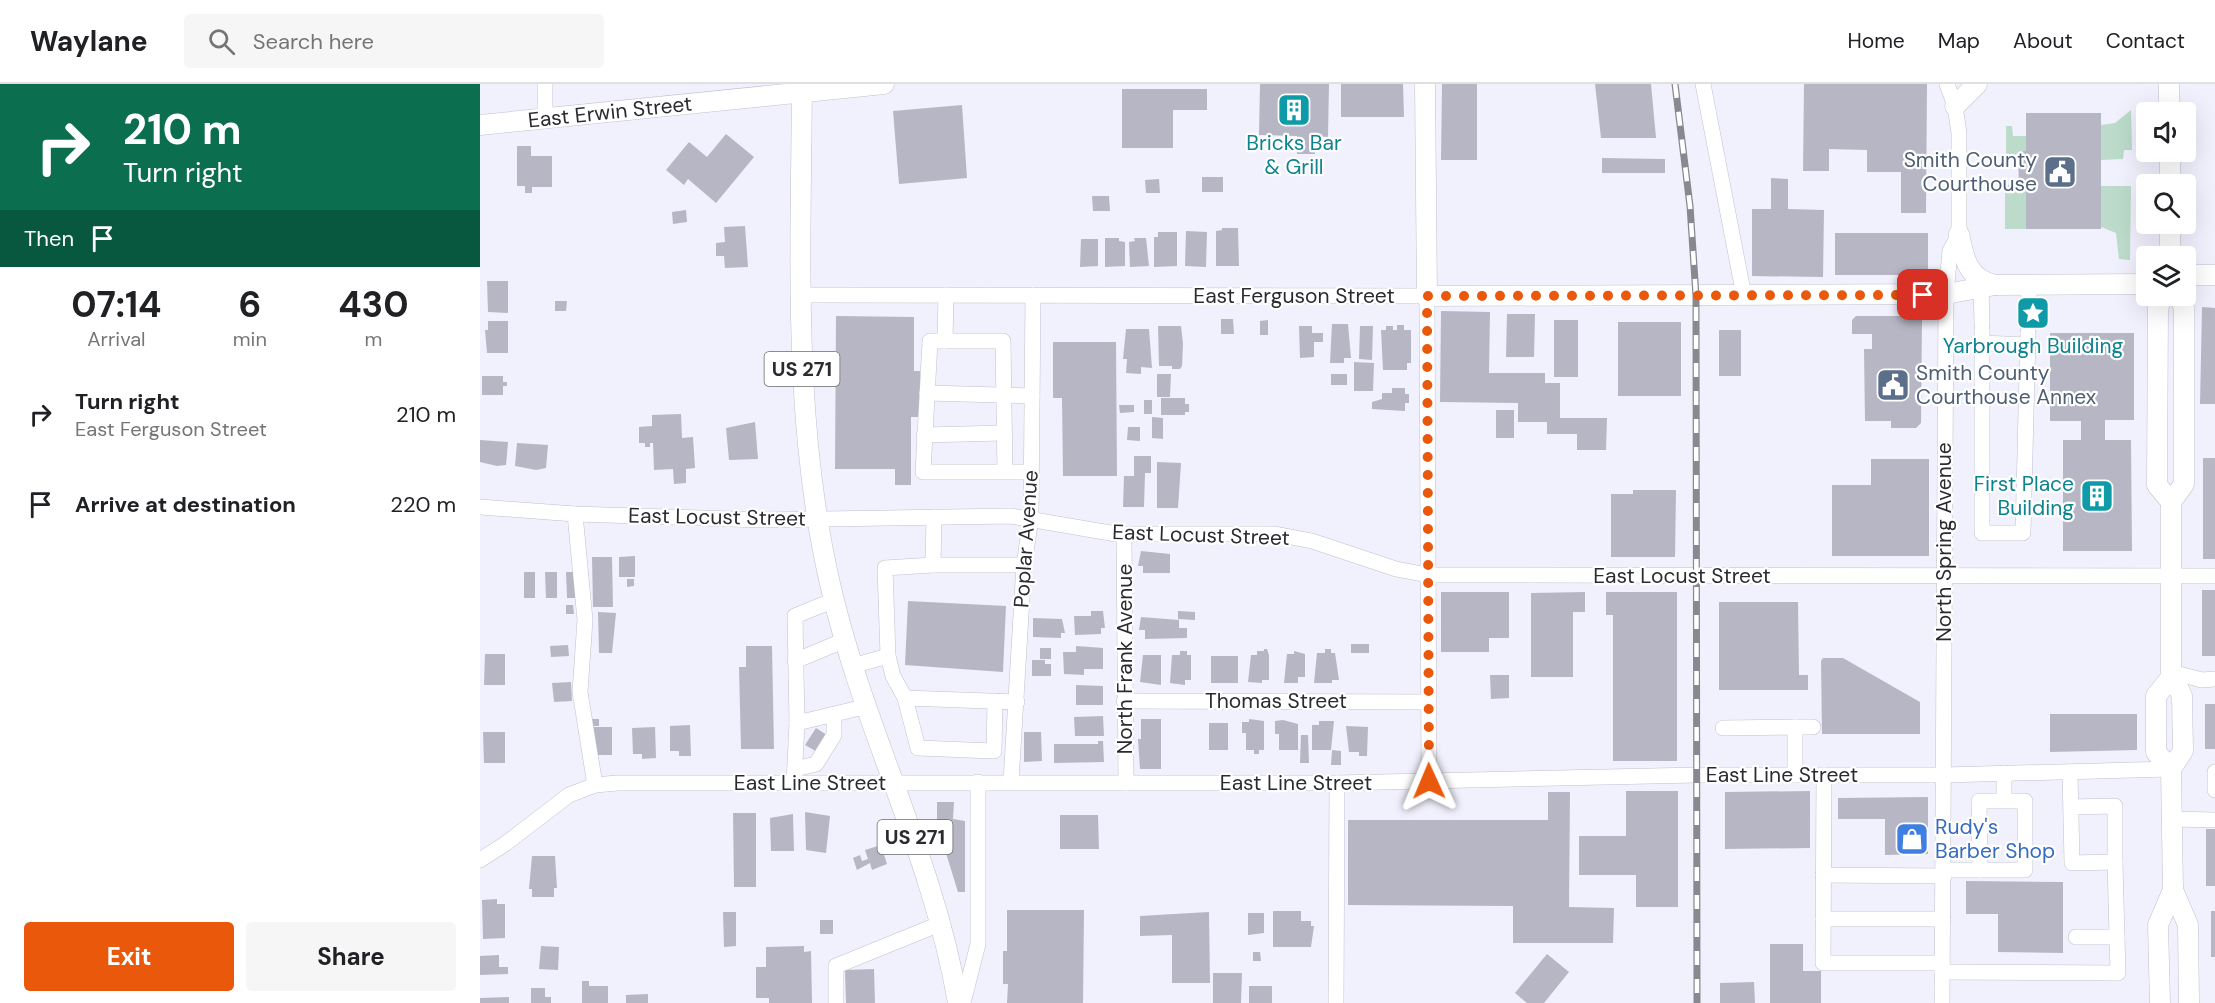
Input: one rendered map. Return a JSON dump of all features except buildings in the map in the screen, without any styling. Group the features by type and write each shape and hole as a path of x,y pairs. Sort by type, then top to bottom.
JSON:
{"main road":[{"path":"1425,84 1427,296"},
{"path":"1955,106 1977,84"},
{"path":"2169,84 2169,102"},
{"name":"East Erwin Street","path":"480,125 802,89 874,85"},
{"name":"US 271","path":"802,89 800,295 803,393 816,519 852,666 895,783 942,923 958,1003"},
{"path":"1959,234 1964,259 1972,274 1988,286"},
{"path":"2196,275 2215,275"},
{"name":"East Ferguson Street","path":"1427,296 1946,294 1988,286 2136,284"},
{"path":"2159,306 2157,485 2171,502"},
{"path":"2160,1003 2158,925 2172,890 2171,769 2183,751 2182,696 2172,674 2171,502 2184,484 2183,306"},
{"path":"2172,890 2188,925 2189,1003"}],"street":[{"path":"545,84 545,118"},
{"path":"1703,84 1744,296"},
{"name":"North Spring Avenue","path":"1942,1003 1946,294 1950,251 1959,234 1959,133 1955,106 1947,84"},
{"path":"1988,286 1982,332 1982,533 2023,533 2029,285"},
{"name":"East Ferguson Street","path":"800,295 1427,296"},
{"path":"945,341 946,295"},
{"name":"Poplar Avenue","path":"1011,782 1024,565 1031,518 1033,295"},
{"path":"1427,296 1429,781"},
{"path":"1982,332 2028,335"},
{"path":"1005,472 1003,341 930,341 923,472 1005,472 1031,472"},
{"path":"927,393 1032,396"},
{"path":"924,435 1004,433"},
{"name":"East Locust Street","path":"480,507 574,514 763,520 1031,518 1124,534 1275,534 1294,537 1396,569 1428,575 2215,576"},
{"path":"574,514 585,620 580,692 595,785"},
{"path":"933,565 934,517"},
{"name":"North Frank Avenue","path":"1124,534 1126,783"},
{"path":"995,701 994,751 918,748 905,698 893,676 888,656 885,568 933,565 1024,565"},
{"path":"794,776 797,723 795,616 834,600"},
{"path":"795,661 845,640"},
{"path":"852,666 888,656"},
{"path":"2172,674 2202,680 2215,679"},
{"path":"905,698 1017,702"},
{"name":"Thomas Street","path":"1124,701 1428,702"},
{"path":"797,723 834,716 868,706"},
{"path":"794,776 816,764 834,735 834,716"},
{"path":"1795,727 1795,775"},
{"path":"1723,728 1813,727"},
{"name":"East Line Street","path":"480,860 505,844 569,795 595,785 617,783 794,776 895,783 1337,783 1795,775 1944,775 2171,769"},
{"path":"2070,772 2072,863 2115,862"},
{"path":"2215,772 2215,790"},
{"path":"2004,773 2004,801"},
{"path":"1824,775 1823,963 2118,973 2115,806 2071,807"},
{"path":"963,1003 978,944 978,782"},
{"path":"1336,1003 1337,783"},
{"path":"1823,875 2025,870 2025,801 1979,801 1980,870"},
{"path":"2172,819 2215,820"},
{"path":"1823,919 1943,919"},
{"path":"836,1003 836,966 942,923"},
{"path":"2076,937 2117,937"}],"green space":[{"path":"2131,110 2132,150 2124,150 2123,159 2101,160 2101,125 2115,123"},
{"path":"2006,126 2012,126 2013,136 2026,136 2026,151 2018,159 2006,159"},
{"path":"2005,185 2019,185 2019,190 2026,191 2026,229 2005,229"},
{"path":"2101,186 2131,186 2130,260 2119,259 2116,233 2101,227"}],"railway":[{"path":"1675,84 1690,206 1696,296 1697,1003"}],"place":[{"name":"Bricks Bar & Grill","path":"1294,110"},
{"name":"Smith County Courthouse","path":"2060,172"},
{"name":"Yarbrough Building","path":"2033,313"},
{"name":"Smith County Courthouse Annex","path":"1893,385"},
{"name":"First Place Building","path":"2097,496"},
{"name":"Rudy's Barber Shop","path":"1912,839"}],"route":[{"path":"1429,781 1427,296 1923,295"}]}
